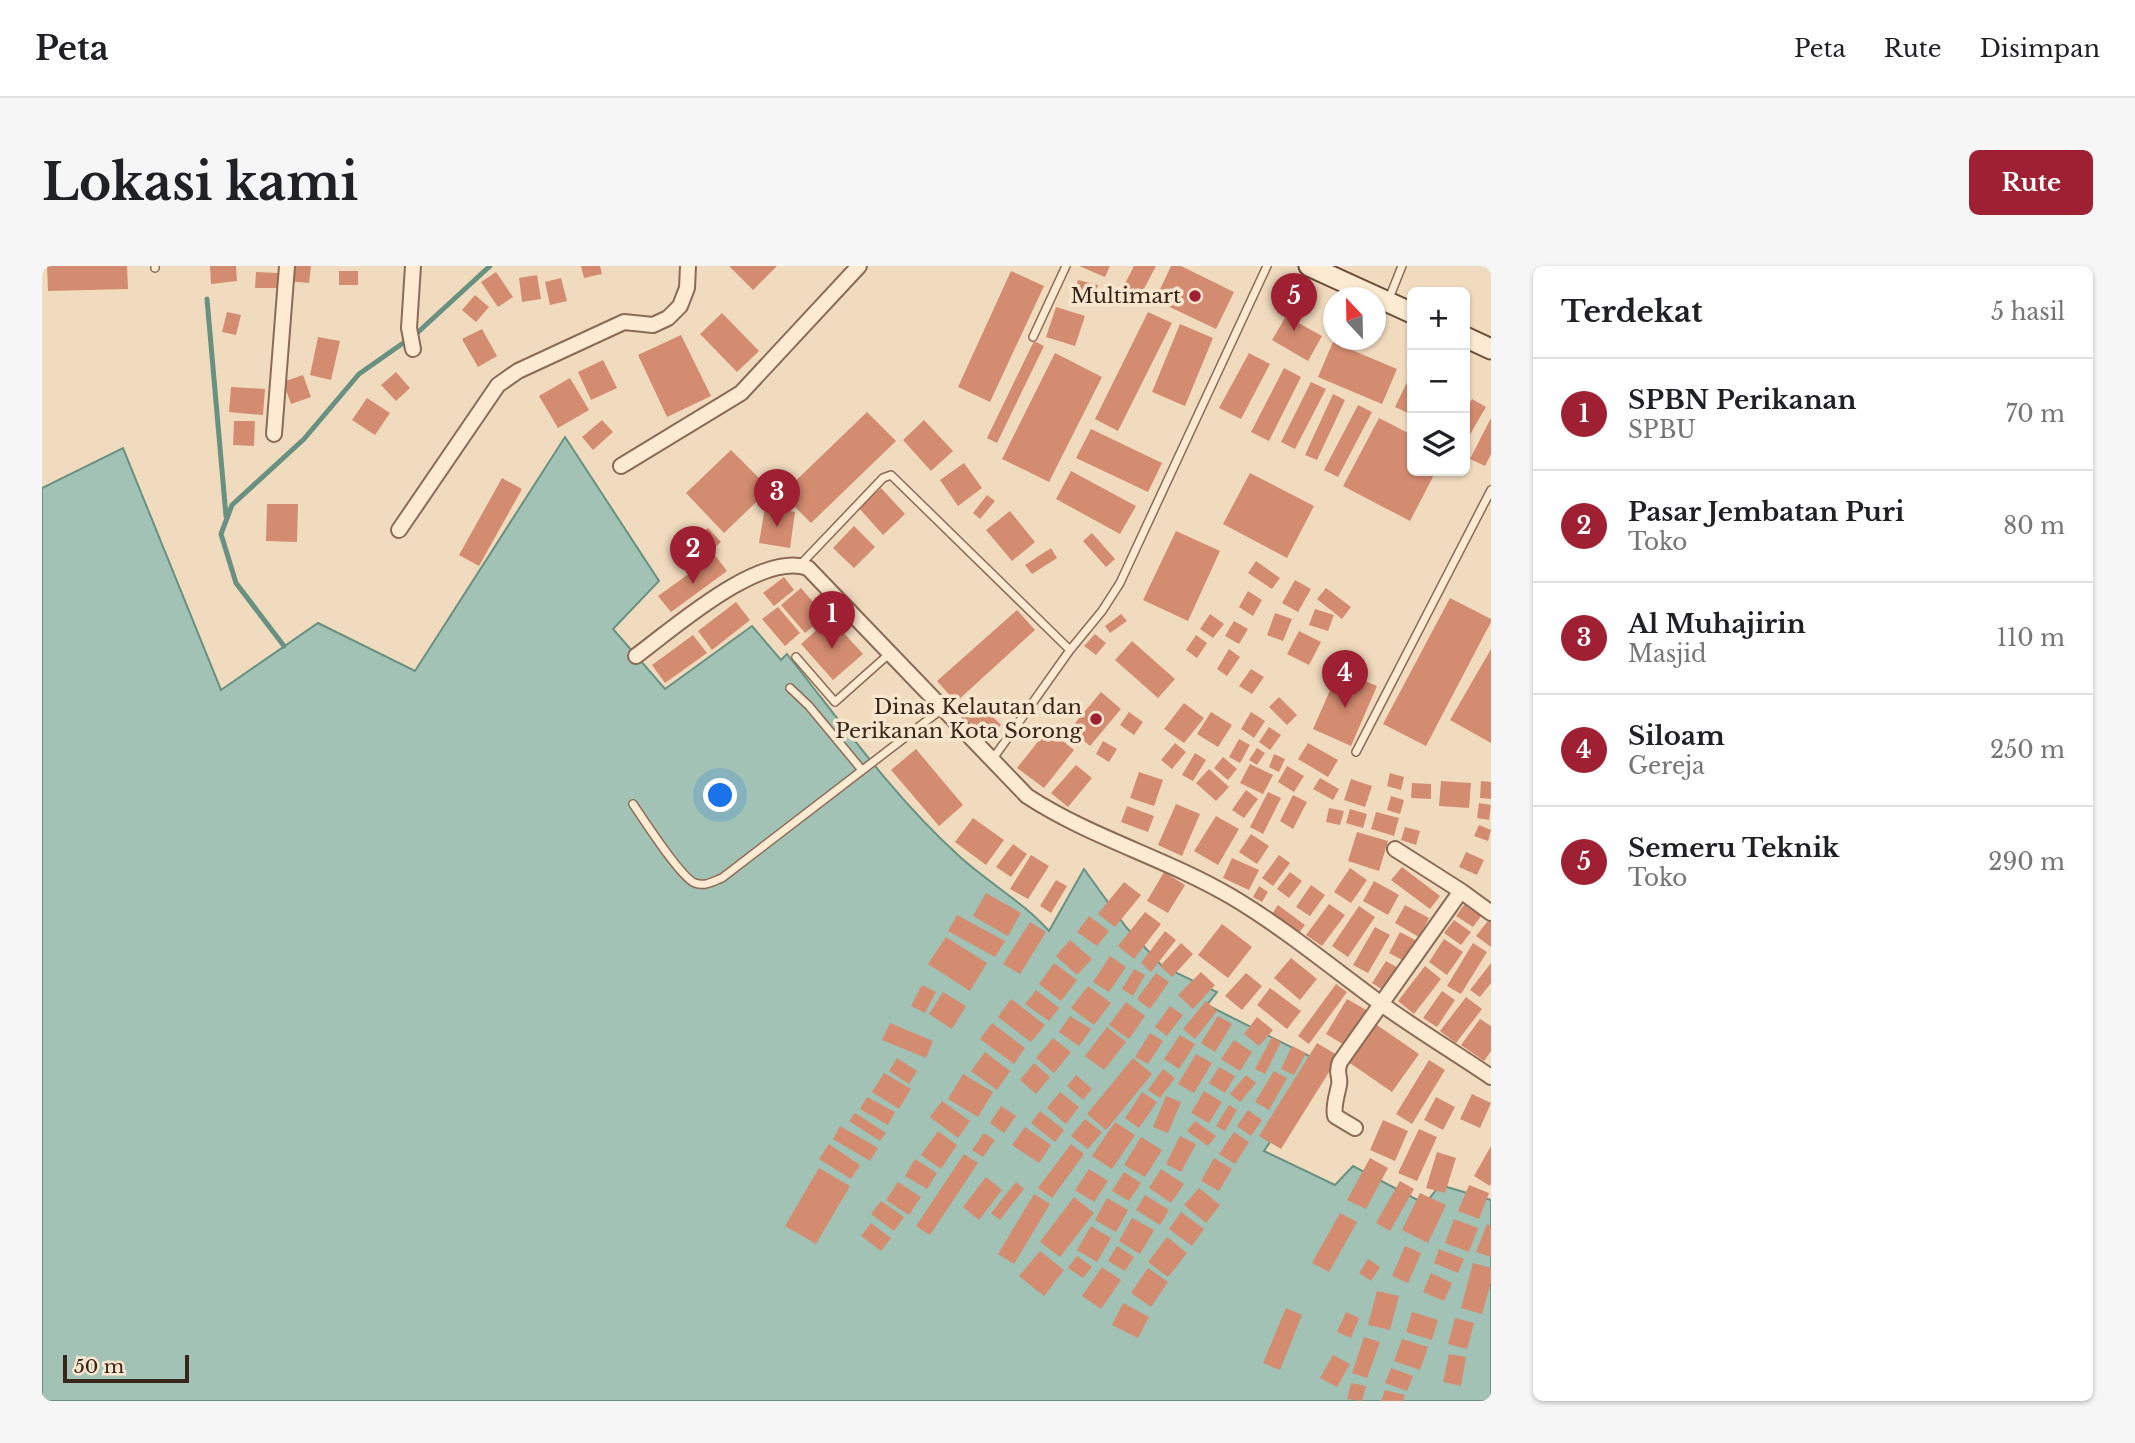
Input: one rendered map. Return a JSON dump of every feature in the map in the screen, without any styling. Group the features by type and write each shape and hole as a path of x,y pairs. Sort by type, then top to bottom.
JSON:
{"main road":[{"path":"1309,266 1407,311"},
{"path":"1470,339 1491,349"}],"street":[{"path":"274,434 287,266"},
{"path":"412,342 414,266"},
{"path":"399,530 498,385 518,371 624,322 653,325 668,318 680,306 687,288 688,266"},
{"path":"621,466 741,393 859,266"},
{"path":"636,656 727,589 769,569 800,565 813,572 888,654 1027,796 1094,834 1175,867 1232,897 1309,949 1382,1004 1491,1077"},
{"path":"1395,849 1491,913"},
{"path":"1355,1128 1335,1116 1334,1105 1340,1083 1337,1068 1461,891"}],"lane":[{"path":"1033,337 1066,266"},
{"path":"991,761 1120,583 1267,266"},
{"path":"1388,302 1402,266"},
{"path":"800,565 883,478 891,475 1070,650"},
{"path":"1356,752 1491,490"},
{"path":"796,657 835,702 888,654"},
{"path":"790,688 809,706 862,770"},
{"path":"633,804 682,871 694,883 705,885 722,878 942,709"}],"shaded area":[{"path":"565,437 659,581 613,629 665,689 752,626 781,660 787,654 868,758 934,832 969,865 1027,910 1049,931 1084,869 1126,927 1162,966 1217,992 1207,1005 1323,1063 1264,1151 1335,1185 1353,1166 1425,1204 1440,1185 1491,1200 1491,1401 42,1401 42,488 123,448 221,690 318,623 415,671"}],"building":[{"path":"47,266 127,266 128,289 48,291"},
{"path":"210,266 236,266 237,281 211,284"},
{"path":"289,266 311,266 309,283 287,281"},
{"path":"581,266 600,266 602,274 584,278"},
{"path":"729,266 777,266 753,290"},
{"path":"1079,266 1110,266 1105,277"},
{"path":"1134,266 1156,266 1135,306 1118,297"},
{"name":"Multimart","path":"1171,266 1181,266 1234,292 1216,329 1155,300"},
{"path":"339,271 358,271 358,285 339,285"},
{"path":"1011,271 1044,286 990,402 958,387"},
{"path":"256,272 278,273 278,288 255,288"},
{"path":"496,272 513,297 498,307 481,282"},
{"path":"537,275 541,299 522,302 519,278"},
{"path":"561,278 567,301 550,305 545,282"},
{"path":"1078,280 1098,285 1092,306 1072,300"},
{"path":"475,295 489,307 476,322 462,310"},
{"path":"1056,307 1085,316 1075,346 1046,337"},
{"path":"227,312 241,315 236,335 222,332"},
{"path":"1148,312 1172,323 1118,431 1095,419"},
{"path":"722,313 759,351 737,372 700,334"},
{"path":"1286,316 1322,336 1308,361 1272,340"},
{"path":"1180,324 1213,338 1185,406 1152,392"},
{"path":"482,329 497,356 478,367 462,339"},
{"path":"681,335 711,396 667,417 638,355"},
{"path":"318,337 340,341 331,380 310,375"},
{"path":"1034,341 1044,346 997,443 987,438"},
{"path":"1330,350 1352,350 1397,369 1382,404 1318,377"},
{"path":"1055,353 1102,377 1049,482 1002,459"},
{"path":"1249,353 1270,364 1241,419 1219,408"},
{"path":"603,360 617,388 591,400 578,372"},
{"path":"1284,368 1301,377 1269,441 1251,432"},
{"path":"396,372 410,388 396,401 381,385"},
{"path":"303,375 311,397 291,404 283,382"},
{"path":"570,378 589,410 558,428 539,396"},
{"path":"1311,382 1326,389 1295,449 1281,442"},
{"path":"1407,382 1407,413 1395,407"},
{"path":"231,387 265,389 263,415 229,412"},
{"path":"1333,394 1345,400 1317,460 1305,455"},
{"path":"367,398 390,413 375,435 352,420"},
{"path":"1472,399 1486,407 1470,434 1470,413"},
{"path":"1358,405 1372,412 1338,477 1324,470"},
{"path":"867,412 896,441 811,523 782,494"},
{"path":"1379,418 1407,432 1407,476 1433,476 1410,521 1343,486"},
{"path":"1491,418 1491,454 1485,466 1470,459"},
{"path":"602,420 613,432 593,450 582,437"},
{"path":"924,420 953,451 931,471 903,440"},
{"path":"234,421 255,421 254,446 233,445"},
{"path":"1091,429 1162,463 1148,492 1076,458"},
{"path":"731,450 770,489 724,533 686,493"},
{"path":"964,463 982,488 958,506 940,480"},
{"path":"1071,471 1136,506 1120,534 1056,499"},
{"path":"1250,473 1314,506 1287,558 1223,524"},
{"path":"502,478 522,489 479,566 459,555"},
{"path":"881,488 905,514 883,535 859,508"},
{"path":"987,495 995,501 980,519 973,513"},
{"path":"267,504 298,504 297,542 266,541"},
{"path":"765,507 795,512 790,548 759,543"},
{"path":"1010,511 1035,542 1012,561 986,530"},
{"path":"854,526 875,547 854,568 833,548"},
{"path":"708,528 721,542 703,558 690,544"},
{"path":"1176,531 1220,551 1188,621 1143,600"},
{"path":"1092,533 1115,559 1106,567 1083,541"},
{"path":"1051,548 1057,558 1032,574 1025,565"},
{"path":"715,555 727,571 671,612 658,596"},
{"path":"1256,561 1280,578 1272,589 1248,573"},
{"path":"784,577 794,590 774,606 763,593"},
{"path":"1295,580 1311,589 1298,612 1282,603"},
{"path":"801,588 825,616 805,633 781,605"},
{"path":"1326,588 1351,607 1342,619 1317,599"},
{"path":"1248,591 1262,600 1253,616 1239,607"},
{"path":"1450,598 1491,619 1491,622 1426,746 1383,724"},
{"path":"736,602 750,620 712,650 698,631"},
{"path":"778,607 800,633 785,646 762,619"},
{"path":"1315,609 1334,615 1328,631 1309,625"},
{"path":"1017,610 1035,630 956,702 937,681"},
{"path":"1275,613 1292,619 1283,641 1267,635"},
{"path":"1121,614 1127,621 1110,633 1105,626"},
{"path":"1210,614 1224,624 1213,638 1200,629"},
{"path":"830,618 863,654 833,680 801,644"},
{"path":"1234,621 1248,629 1239,644 1225,636"},
{"path":"1299,631 1321,642 1309,665 1287,654"},
{"path":"1095,634 1106,643 1096,655 1084,646"},
{"path":"693,635 707,653 665,683 652,665"},
{"path":"1196,635 1207,643 1197,658 1186,650"},
{"path":"1132,641 1175,679 1158,698 1115,660"},
{"path":"1229,649 1240,657 1227,676 1217,669"},
{"path":"1491,649 1491,743 1450,720"},
{"path":"1251,669 1264,677 1252,694 1239,686"},
{"path":"1339,670 1377,686 1351,746 1313,729"},
{"name":"Dinas Kelautan dan Perikanan Kota Sorong","path":"1101,692 1121,709 1090,746 1070,729"},
{"path":"972,696 1001,725 985,741 956,713"},
{"path":"1279,697 1297,715 1287,725 1269,707"},
{"path":"1184,703 1204,718 1184,743 1164,729"},
{"path":"1129,712 1143,722 1134,735 1120,725"},
{"path":"1211,712 1232,725 1218,747 1197,734"},
{"path":"1251,712 1265,721 1254,738 1241,729"},
{"path":"1269,727 1281,735 1270,750 1259,742"},
{"path":"1048,729 1074,750 1044,788 1017,768"},
{"path":"1239,739 1250,745 1240,763 1229,757"},
{"path":"1103,741 1117,749 1109,762 1096,754"},
{"path":"1175,743 1186,752 1172,769 1161,760"},
{"path":"1308,743 1338,760 1328,777 1298,759"},
{"path":"1257,748 1265,753 1257,765 1249,760"},
{"path":"916,749 963,805 939,826 891,770"},
{"path":"1195,753 1206,760 1193,781 1182,775"},
{"path":"1274,754 1285,759 1279,772 1269,767"},
{"path":"1223,757 1237,769 1228,780 1214,768"},
{"path":"1250,764 1273,775 1263,794 1240,783"},
{"path":"1076,765 1092,778 1068,807 1051,793"},
{"path":"1287,766 1304,776 1294,792 1278,782"},
{"path":"1209,769 1229,787 1216,801 1196,783"},
{"path":"1139,772 1163,780 1154,806 1130,798"},
{"path":"1390,773 1404,777 1401,790 1387,786"},
{"path":"1320,778 1339,789 1333,800 1313,789"},
{"path":"1351,779 1372,786 1365,807 1344,800"},
{"path":"1441,781 1471,783 1469,808 1439,806"},
{"path":"1481,781 1491,782 1491,799 1480,798"},
{"path":"1412,783 1431,784 1431,799 1411,798"},
{"path":"1246,790 1258,799 1244,818 1232,810"},
{"path":"1268,792 1281,798 1263,834 1250,827"},
{"path":"1293,795 1307,802 1293,829 1280,821"},
{"path":"1391,796 1404,800 1400,814 1387,810"},
{"path":"1479,803 1491,805 1489,820 1477,818"},
{"path":"1176,804 1200,814 1182,856 1158,845"},
{"path":"1127,806 1154,816 1148,832 1121,822"},
{"path":"1329,808 1344,811 1340,825 1326,822"},
{"path":"1350,809 1367,814 1363,828 1346,823"},
{"path":"1376,812 1399,818 1394,836 1371,829"},
{"path":"1216,816 1239,829 1218,865 1194,851"},
{"path":"973,818 1004,840 986,865 955,842"},
{"path":"1479,825 1491,830 1488,841 1474,836"},
{"path":"1405,827 1420,831 1416,845 1401,840"},
{"path":"1357,832 1388,841 1379,871 1348,861"},
{"path":"1251,834 1269,846 1257,864 1239,852"},
{"path":"1013,844 1027,854 1011,877 996,867"},
{"path":"1466,852 1484,860 1477,875 1459,867"},
{"path":"1031,855 1049,866 1028,899 1010,889"},
{"path":"1279,855 1290,863 1273,886 1262,878"},
{"path":"1232,858 1259,870 1249,890 1223,878"},
{"path":"1402,867 1440,896 1430,909 1391,880"},
{"path":"1350,868 1367,880 1351,903 1334,892"},
{"path":"1164,872 1185,885 1168,913 1147,901"},
{"path":"1290,872 1302,881 1289,898 1277,889"},
{"path":"1056,880 1067,886 1051,913 1040,906"},
{"path":"1374,881 1399,895 1388,915 1363,901"},
{"path":"1124,882 1141,895 1115,927 1098,914"},
{"path":"1311,885 1325,895 1310,916 1296,907"},
{"path":"1259,886 1268,892 1262,902 1253,897"},
{"path":"986,893 1021,913 1008,936 973,916"},
{"path":"1467,901 1484,912 1473,927 1456,916"},
{"path":"1329,904 1345,915 1322,946 1306,935"},
{"path":"1278,905 1305,925 1298,934 1272,914"},
{"path":"1405,905 1429,918 1419,937 1395,923"},
{"path":"1359,906 1375,917 1348,957 1332,946"},
{"path":"1145,912 1161,924 1134,959 1118,946"},
{"path":"957,915 1005,941 995,957 948,931"},
{"path":"1089,916 1109,931 1097,946 1077,932"},
{"path":"1491,917 1491,947 1476,936"},
{"path":"1454,920 1471,932 1461,945 1444,933"},
{"path":"1030,922 1046,932 1020,974 1003,964"},
{"path":"1222,924 1252,947 1228,978 1198,955"},
{"path":"1375,927 1390,935 1368,973 1353,965"},
{"path":"1165,931 1176,940 1151,972 1141,963"},
{"path":"1400,932 1419,942 1408,963 1389,953"},
{"path":"946,937 987,963 970,991 928,964"},
{"path":"1444,939 1463,952 1447,975 1429,962"},
{"path":"1070,940 1092,959 1077,975 1056,956"},
{"path":"1181,943 1193,954 1172,977 1160,966"},
{"path":"1473,943 1487,952 1461,994 1447,986"},
{"path":"1110,956 1126,967 1109,992 1093,982"},
{"path":"1291,958 1317,979 1300,1000 1274,978"},
{"path":"1386,961 1400,969 1386,992 1372,983"},
{"path":"1054,963 1077,980 1061,1001 1039,984"},
{"path":"1491,963 1491,983 1480,997 1470,990"},
{"path":"1425,966 1441,979 1414,1014 1398,1001"},
{"path":"1134,969 1145,975 1133,996 1122,989"},
{"path":"1201,972 1215,985 1193,1009 1178,995"},
{"path":"1156,973 1169,982 1150,1009 1137,999"},
{"path":"1246,973 1262,986 1242,1010 1225,996"},
{"path":"1336,984 1347,992 1309,1044 1298,1036"},
{"path":"922,985 936,992 925,1013 911,1006"},
{"path":"1088,986 1111,1003 1094,1025 1071,1008"},
{"path":"1270,988 1301,1011 1287,1029 1257,1005"},
{"path":"1036,990 1059,1008 1049,1021 1025,1004"},
{"path":"1442,991 1455,1000 1437,1027 1423,1018"},
{"path":"943,992 966,1006 952,1029 929,1014"},
{"path":"1466,997 1482,1009 1456,1043 1440,1031"},
{"path":"1011,999 1045,1025 1031,1042 998,1017"},
{"path":"1347,999 1368,1011 1346,1046 1326,1034"},
{"path":"1206,1001 1217,1011 1195,1039 1183,1029"},
{"path":"1126,1002 1145,1016 1129,1039 1109,1025"},
{"path":"1170,1006 1183,1015 1167,1036 1155,1027"},
{"path":"1070,1016 1091,1029 1079,1046 1059,1032"},
{"path":"1218,1016 1232,1024 1215,1052 1201,1043"},
{"path":"1257,1017 1273,1030 1259,1046 1244,1034"},
{"path":"1480,1019 1491,1026 1491,1051 1484,1061 1461,1045"},
{"path":"1371,1021 1419,1054 1392,1092 1344,1059"},
{"path":"890,1023 933,1041 926,1058 882,1040"},
{"path":"992,1023 1025,1048 1014,1064 980,1039"},
{"path":"1107,1027 1126,1042 1104,1070 1085,1056"},
{"path":"1150,1033 1163,1041 1148,1064 1135,1057"},
{"path":"1180,1035 1195,1044 1179,1069 1164,1059"},
{"path":"1272,1037 1281,1042 1265,1074 1255,1069"},
{"path":"1053,1038 1071,1052 1054,1073 1036,1058"},
{"path":"1234,1040 1252,1052 1240,1071 1221,1059"},
{"path":"1317,1043 1339,1056 1281,1149 1259,1136"},
{"path":"1292,1046 1306,1053 1294,1075 1281,1069"},
{"path":"985,1052 1010,1071 997,1090 971,1071"},
{"path":"1196,1054 1212,1063 1194,1093 1178,1084"},
{"path":"897,1058 917,1071 909,1084 889,1071"},
{"path":"1133,1058 1152,1074 1106,1130 1087,1114"},
{"path":"1429,1060 1445,1070 1412,1124 1396,1114"},
{"path":"1034,1063 1050,1077 1036,1094 1020,1080"},
{"path":"1219,1067 1235,1076 1225,1093 1209,1083"},
{"path":"1163,1069 1175,1078 1160,1098 1148,1090"},
{"path":"1274,1071 1287,1078 1269,1110 1255,1102"},
{"path":"884,1073 911,1089 899,1109 872,1092"},
{"path":"963,1074 993,1092 978,1117 948,1099"},
{"path":"1076,1075 1092,1089 1083,1100 1067,1086"},
{"path":"1246,1075 1256,1083 1240,1102 1230,1094"},
{"path":"1204,1091 1222,1102 1209,1123 1191,1113"},
{"path":"1060,1092 1079,1107 1066,1124 1047,1108"},
{"path":"1142,1092 1157,1102 1139,1128 1125,1118"},
{"path":"1472,1094 1491,1103 1480,1128 1460,1119"},
{"path":"1166,1096 1181,1102 1168,1133 1153,1127"},
{"path":"867,1097 895,1112 888,1125 860,1109"},
{"path":"1436,1097 1455,1107 1443,1130 1424,1120"},
{"path":"942,1101 970,1121 958,1138 930,1117"},
{"path":"1229,1105 1237,1110 1225,1131 1216,1126"},
{"path":"1001,1106 1016,1116 1004,1133 990,1123"},
{"path":"1248,1110 1262,1120 1251,1136 1237,1126"},
{"path":"1040,1111 1064,1130 1055,1142 1031,1123"},
{"path":"855,1113 886,1133 880,1141 849,1121"},
{"path":"1085,1119 1102,1132 1088,1149 1071,1136"},
{"path":"1383,1120 1408,1131 1395,1161 1370,1150"},
{"path":"1195,1121 1216,1136 1208,1146 1187,1131"},
{"path":"1115,1122 1135,1135 1112,1169 1092,1156"},
{"path":"840,1126 878,1148 870,1161 833,1139"},
{"path":"1025,1127 1051,1145 1039,1163 1012,1145"},
{"path":"1419,1129 1437,1137 1417,1181 1398,1173"},
{"path":"938,1131 957,1145 941,1169 921,1155"},
{"path":"1234,1132 1249,1142 1235,1164 1219,1154"},
{"path":"984,1133 995,1140 983,1157 972,1150"},
{"path":"1180,1136 1196,1144 1181,1172 1166,1164"},
{"path":"1141,1137 1162,1150 1145,1177 1124,1165"},
{"path":"829,1144 860,1165 851,1179 819,1159"},
{"path":"1071,1144 1084,1154 1052,1198 1038,1188"},
{"path":"1491,1146 1491,1183 1490,1186 1474,1176"},
{"path":"1437,1152 1456,1158 1445,1193 1426,1188"},
{"path":"964,1154 978,1163 930,1235 916,1226"},
{"path":"1214,1158 1232,1169 1219,1191 1201,1181"},
{"path":"1370,1158 1388,1168 1366,1209 1347,1200"},
{"path":"915,1159 937,1173 927,1189 905,1176"},
{"path":"819,1168 850,1186 816,1244 785,1226"},
{"path":"1089,1169 1108,1181 1094,1202 1075,1190"},
{"path":"1161,1169 1184,1184 1171,1203 1149,1188"},
{"path":"1124,1172 1141,1183 1129,1201 1112,1191"},
{"path":"986,1177 1002,1190 979,1220 963,1207"},
{"path":"1400,1181 1414,1189 1390,1231 1376,1223"},
{"path":"898,1182 921,1197 909,1215 886,1200"},
{"path":"1016,1182 1024,1189 1000,1220 991,1213"},
{"path":"1469,1185 1489,1193 1479,1219 1458,1211"},
{"path":"1199,1188 1220,1205 1206,1223 1184,1205"},
{"path":"1420,1193 1446,1205 1428,1243 1402,1230"},
{"path":"1034,1194 1050,1204 1014,1264 998,1254"},
{"path":"1145,1195 1169,1210 1160,1225 1136,1210"},
{"path":"1074,1197 1094,1213 1060,1257 1040,1242"},
{"path":"1107,1198 1128,1210 1116,1232 1095,1220"},
{"path":"881,1201 904,1217 894,1231 871,1214"},
{"path":"1181,1212 1204,1229 1192,1246 1169,1229"},
{"path":"1340,1213 1357,1222 1329,1272 1312,1263"},
{"path":"1132,1218 1154,1230 1140,1254 1119,1241"},
{"path":"1454,1219 1478,1228 1469,1252 1445,1243"},
{"path":"871,1223 891,1238 881,1251 861,1236"},
{"path":"1487,1224 1491,1226 1491,1257 1476,1252"},
{"path":"1091,1226 1111,1238 1097,1262 1077,1250"},
{"path":"1167,1237 1187,1253 1168,1277 1148,1262"},
{"path":"1117,1246 1134,1257 1125,1271 1108,1261"},
{"path":"1405,1246 1421,1253 1408,1283 1392,1276"},
{"path":"1439,1249 1464,1259 1458,1273 1434,1263"},
{"path":"1040,1251 1064,1270 1044,1296 1019,1276"},
{"path":"1077,1256 1092,1267 1083,1278 1068,1268"},
{"path":"1368,1259 1380,1267 1371,1281 1359,1273"},
{"path":"1473,1263 1491,1268 1491,1282 1482,1314 1461,1308"},
{"path":"1102,1267 1121,1280 1101,1309 1082,1296"},
{"path":"1148,1268 1168,1282 1151,1307 1131,1293"},
{"path":"1431,1273 1452,1283 1444,1301 1423,1292"},
{"path":"1377,1291 1399,1296 1390,1330 1368,1325"},
{"path":"1123,1303 1149,1317 1138,1338 1112,1325"},
{"path":"1286,1308 1302,1315 1280,1370 1263,1363"},
{"path":"1346,1312 1359,1318 1351,1338 1337,1332"},
{"path":"1412,1312 1438,1320 1432,1340 1406,1332"},
{"path":"1455,1318 1474,1323 1467,1349 1448,1344"},
{"path":"1364,1337 1380,1342 1367,1378 1352,1373"},
{"path":"1402,1339 1428,1347 1420,1370 1394,1361"},
{"path":"1449,1354 1466,1357 1461,1386 1443,1382"},
{"path":"1333,1355 1350,1364 1337,1387 1320,1378"},
{"path":"1391,1368 1413,1376 1407,1391 1385,1383"},
{"path":"1351,1383 1366,1386 1362,1401 1347,1399"},
{"path":"1385,1390 1405,1395 1403,1401 1381,1401"}],"waterway":[{"path":"284,646 236,583 221,534 232,505 304,439 359,374 416,334 490,266"},
{"path":"207,299 226,516"}],"place":[{"name":"Multimart","path":"1195,296"},
{"name":"Semeru Teknik","path":"1294,331"},
{"name":"Al Muhajirin","path":"777,527"},
{"name":"Pasar Jembatan Puri","path":"693,584"},
{"name":"SPBN Perikanan","path":"832,649"},
{"name":"Siloam","path":"1345,708"},
{"name":"Dinas Kelautan dan Perikanan Kota Sorong","path":"1096,719"}]}
